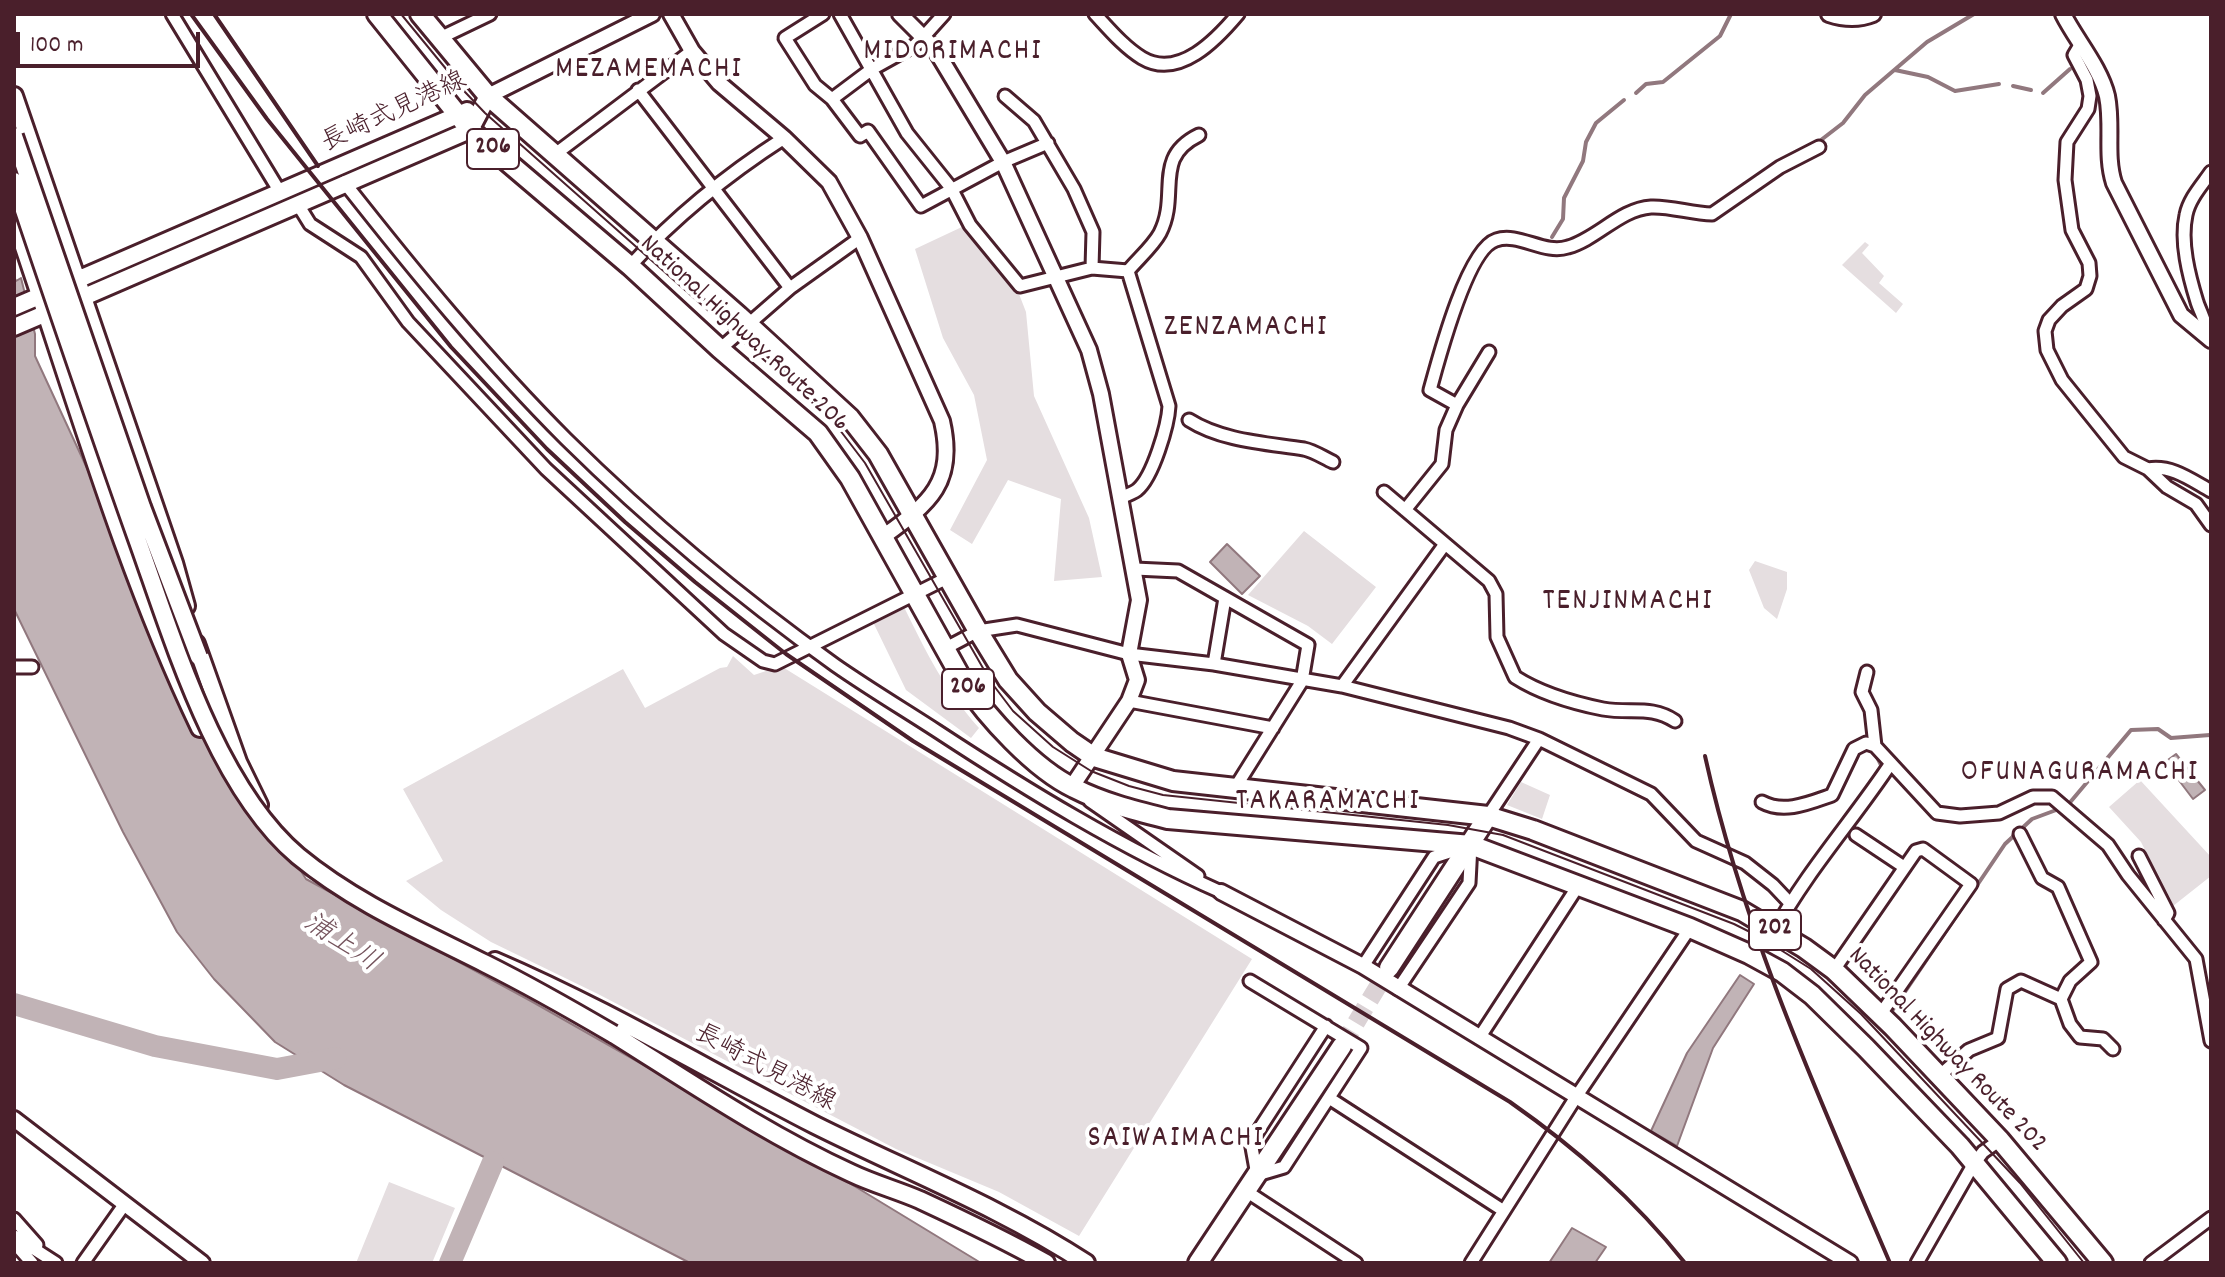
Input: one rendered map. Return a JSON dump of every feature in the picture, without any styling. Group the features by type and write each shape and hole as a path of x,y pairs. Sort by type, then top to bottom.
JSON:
{"highway":[{"name":"National Highway Route 206","path":"377,14 464,123 818,433 850,478 944,649 977,701 1011,741 1071,788 1120,807 1168,819 1471,845"},
{"name":"National Highway Route 206","path":"420,14 488,96 850,418 878,454 1008,680 1037,712 1094,757 1173,781 1488,816"},
{"path":"1389,968 1488,816"},
{"name":"National Highway Route 202","path":"1488,816 1533,830 1729,906 1775,930 1834,970 2000,1140 2103,1263"},
{"name":"202","path":"1471,845 1690,928 1782,972 1812,995 1960,1146 2057,1263"},
{"path":"1198,1263 1342,1046"}],"main road":[{"path":"14,96 174,563 199,657"},
{"name":"長崎式見港線","path":"14,327 344,182 464,123 488,96"},
{"name":"長崎式見港線","path":"27,301 280,192 464,123"},
{"name":"長崎式見港線","path":"14,136 146,520 238,762 266,818 282,842 313,873 370,911 503,964 620,1020 757,1095 1009,1220 1086,1263"},
{"name":"長崎式見港線","path":"14,181 156,593 199,702 236,783 285,844 353,896 562,1004 736,1112 851,1173 918,1200 1046,1263"},
{"path":"14,218 27,301 41,315 178,682 208,743 236,783"}],"street":[{"path":"172,14 280,192"},
{"path":"440,38 490,14"},
{"path":"488,96 652,14"},
{"path":"671,14 692,51 719,83 784,138 829,182 860,238 942,421 947,446 945,471 937,490 914,515 884,536"},
{"path":"823,14 785,38 815,85 832,99 860,136 868,131 921,206 1003,162 1048,143"},
{"path":"840,14 907,133 951,188 970,225 1020,286 1092,268 1128,271"},
{"path":"900,14 924,36 1003,162 1089,350 1101,394 1139,600 1129,654 1137,680 1129,701 1071,788 1221,892"},
{"path":"832,99 872,69 917,44 944,14"},
{"path":"1095,14 1141,57 1158,63 1192,57 1224,31 1238,14"},
{"path":"1829,14 1856,19 1873,14"},
{"path":"2063,14 2107,96 2109,160 2114,183 2181,315 2210,339"},
{"path":"2080,45 2074,55 2087,80 2090,96 2088,109 2067,142 2065,180 2072,230 2089,263 2090,276 2086,289 2049,320 2045,331 2047,350 2062,380 2124,457 2148,469 2167,487 2196,504 2211,525"},
{"path":"554,155 692,51"},
{"path":"638,90 790,288"},
{"path":"1005,96 1034,121 1074,189 1093,232 1092,268"},
{"path":"1128,271 1160,233 1171,185 1174,154 1181,145 1199,135"},
{"path":"630,266 653,241 714,188 784,138"},
{"path":"1457,405 1430,390 1451,315 1478,259 1489,244 1498,239 1511,239 1557,250 1588,240 1604,227 1642,209 1652,207 1712,214 1780,167 1819,147"},
{"path":"2210,339 2197,303 2185,236 2189,205 2211,172"},
{"path":"344,182 431,291 568,440 680,544 810,646 977,758 1130,846 1363,966 1850,1263"},
{"path":"297,203 310,224 361,257 408,322 546,469 724,634 763,661 775,664 947,578"},
{"path":"720,349 790,288 860,238"},
{"path":"1120,498 1137,490 1146,479 1168,423 1169,406 1128,271"},
{"path":"1405,510 1442,464 1446,430 1457,405 1489,352"},
{"path":"1189,420 1203,429 1287,449 1306,449 1333,462"},
{"path":"2148,469 2180,474 2211,491"},
{"path":"1384,492 1482,573 1493,588 1496,594 1497,637 1515,677 1580,704 1631,712 1655,710 1675,721"},
{"path":"1342,686 1445,544"},
{"path":"1135,569 1178,571 1308,645 1302,681 1235,788"},
{"path":"1214,664 1225,598"},
{"path":"944,649 978,631 1017,625 1129,654 1214,664 1342,686 1509,728 1539,739 1651,794 1696,841 1745,863 1790,903"},
{"path":"14,667 32,667"},
{"path":"1867,672 1862,692 1871,710 1875,746"},
{"path":"1129,701 1273,728"},
{"path":"1488,816 1539,739"},
{"path":"1762,802 1772,808 1792,807 1832,795 1854,749 1866,743 1875,746 1937,813 1946,816 1999,813 2033,797 2052,797 2108,845 2128,875 2196,959 2211,1041"},
{"path":"1775,930 1790,903 1858,813 1891,763"},
{"path":"2020,834 2042,878 2058,887 2091,962 2070,981 2061,999"},
{"path":"1856,835 1904,867"},
{"path":"1363,966 1434,857 1471,845 1469,883 1398,989"},
{"path":"1834,970 1916,851 1923,849 1971,884 1880,1015"},
{"path":"2139,856 2168,913 2164,920"},
{"path":"1479,1038 1578,886"},
{"path":"1471,1263 1576,1097 1690,928"},
{"path":"1250,981 1361,1048 1284,1167 1252,1183"},
{"path":"1938,1077 1969,1050 1998,1038 2007,989 2021,981 2061,999 2070,1024 2080,1037 2103,1039 2113,1049"},
{"path":"1252,1183 1251,1142 1326,1026"},
{"path":"1329,1098 1504,1211"},
{"path":"14,1119 202,1263"},
{"path":"1917,1263 1973,1165 1983,1152 2000,1140"},
{"path":"1252,1183 1356,1263"},
{"path":"83,1263 124,1205"},
{"path":"2151,1263 2211,1218"},
{"path":"14,1219 56,1263"},
{"path":"15,1241 46,1255"},
{"path":"15,1241 32,1263"}],"shaded area":[{"path":"964,226 1019,294 1026,312 1034,396 1089,518 1102,577 1054,581 1061,499 1008,480 972,544 950,530 987,460 974,395 943,338 915,249"},
{"path":"1865,242 1869,245 1862,253 1884,276 1879,283 1903,304 1896,313 1842,265"},
{"path":"1304,531 1376,587 1332,644 1308,626 1248,595"},
{"path":"1755,561 1787,572 1787,589 1777,619 1764,608 1749,570"},
{"path":"904,607 937,670 955,699 979,728 971,738 906,690 873,622"},
{"path":"733,656 754,675 781,666 1252,959 1079,1236 999,1192 896,1149 491,942 441,910 406,881 443,861 403,789 623,669 645,708 727,667"},
{"path":"2140,780 2211,857 2211,876 2173,906 2141,842 2109,807"},
{"path":"1521,782 1550,795 1542,819 1507,805"},
{"path":"389,1182 455,1208 432,1263 356,1263"}],"water":[{"name":"浦上川","path":"14,276 16,281 21,278 35,334 35,356 198,708 306,879 531,1001 823,1167 981,1263 690,1263 344,1085 275,1042 214,979 177,932 123,832 14,609"},
{"path":"1227,544 1260,576 1242,594 1210,562"},
{"path":"2176,754 2205,790 2193,799 2165,762"},
{"path":"1740,975 1754,984 1713,1048 1677,1146 1651,1131 1687,1053"},
{"path":"1572,1228 1606,1247 1595,1263 1549,1263"}],"waterway":[{"path":"1636,93 1646,84 1663,82 1720,36 1731,14"},
{"path":"1821,140 1843,123 1865,95 1927,42 1974,14"},
{"path":"2043,93 2070,69"},
{"path":"1895,70 1928,77 1955,91 1999,84"},
{"path":"2013,86 2031,90"},
{"path":"1552,237 1563,219 1564,198 1583,161 1586,142 1596,123 1624,100"},
{"path":"1890,1014 2005,844 2032,819 2067,806 2131,730 2158,729 2171,738 2210,735"},
{"path":"1876,755 1882,767 1879,771"},
{"path":"14,1004 155,1046 277,1069 336,1058"},
{"path":"450,1263 493,1162"}],"tunnel":[{"path":"1342,1046 1389,968"}],"tram line":[{"path":"401,14 485,113 833,421 865,463 991,682 1013,711 1053,747 1091,771 1163,795 1448,825 1503,835 1734,924 1760,937 1811,969 1861,1014 2020,1183 2084,1263"}],"railway":[{"path":"191,14 267,119 451,347 547,449 695,582 786,654 913,741 1510,1102 1604,1176 1646,1217 1685,1263"},
{"path":"214,14 318,166"},
{"path":"1705,756 1740,887 1762,950 1890,1263"}],"district":[{"name":"MIDORIMACHI","path":"953,54"},
{"name":"MEZAMEMACHI","path":"649,72"},
{"name":"ZENZAMACHI","path":"1246,330"},
{"name":"TENJINMACHI","path":"1628,604"},
{"name":"OFUNAGURAMACHI","path":"2080,775"},
{"name":"TAKARAMACHI","path":"1328,804"},
{"name":"SAIWAIMACHI","path":"1176,1141"}]}
